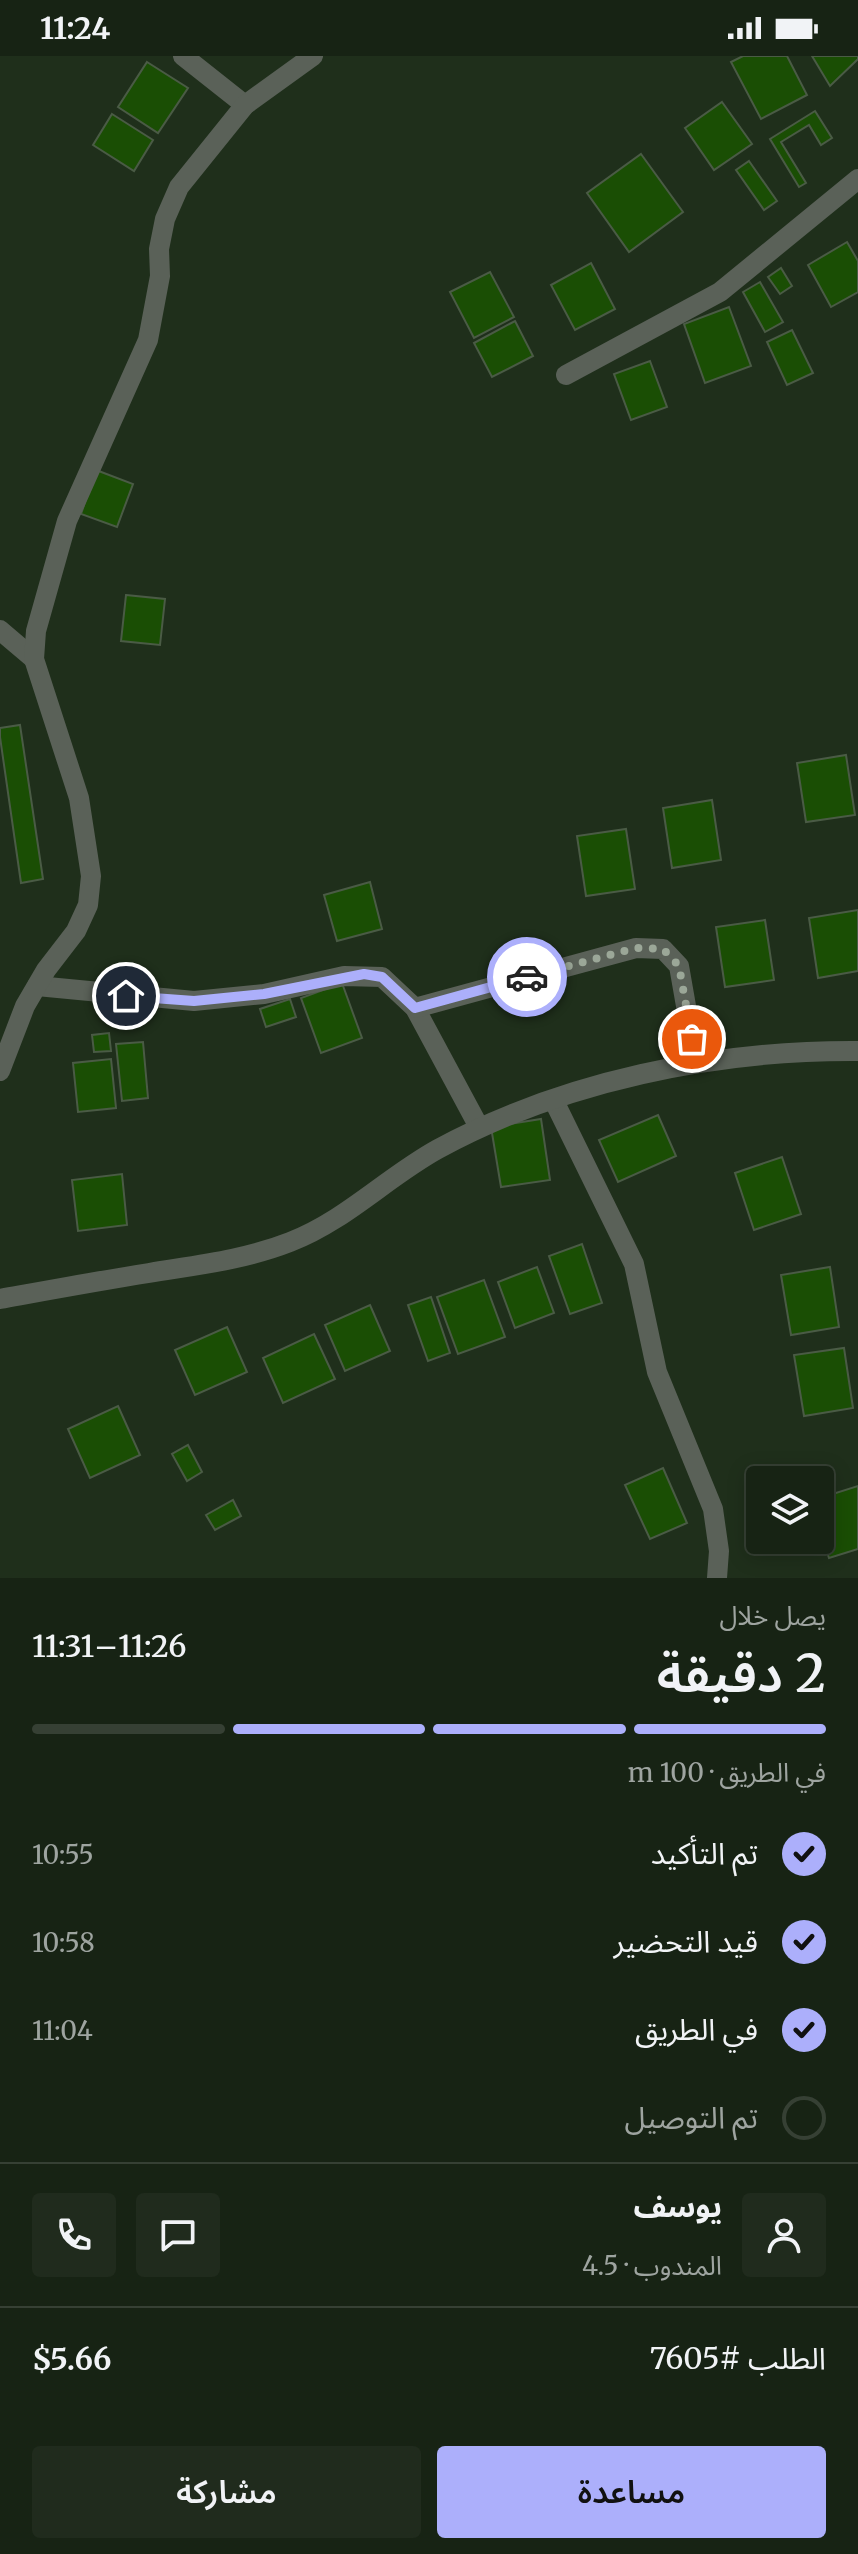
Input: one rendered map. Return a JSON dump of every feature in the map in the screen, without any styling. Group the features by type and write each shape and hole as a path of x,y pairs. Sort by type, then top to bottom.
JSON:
{"street":[{"path":"183,56 245,105"},
{"path":"0,1071 9,1042 37,986 76,931 88,905 91,876 79,798 34,659 36,631 67,521 148,340 158,290 159,249 165,219 179,187 245,105 313,56"},
{"path":"566,375 720,292 858,179"},
{"path":"0,630 34,659"},
{"path":"415,1008 636,948 663,949 679,966 696,1063"},
{"path":"37,986 194,1001 264,994 364,974 382,977 415,1008 479,1127"},
{"path":"0,1299 251,1256 295,1240 357,1205 406,1167 479,1127 554,1101 696,1063 858,1051"},
{"path":"554,1101 634,1264 657,1372 713,1509 719,1551 717,1578"}],"building":[{"path":"743,56 787,56 807,95 761,119 731,62"},
{"path":"812,56 858,56 858,59 830,86"},
{"path":"147,62 188,88 158,133 118,107"},
{"path":"722,102 752,144 714,170 685,128"},
{"path":"815,111 832,138 821,145 809,125 781,142 806,183 799,187 770,139"},
{"path":"112,114 153,140 134,171 93,145"},
{"path":"641,154 683,212 629,252 587,193"},
{"path":"749,161 777,201 764,210 736,170"},
{"path":"847,242 858,261 858,292 831,307 808,265"},
{"path":"591,263 615,309 575,330 551,285"},
{"path":"781,268 792,286 780,294 768,277"},
{"path":"490,272 514,317 474,338 450,292"},
{"path":"760,282 783,322 765,332 743,292"},
{"path":"729,307 751,366 705,383 684,324"},
{"path":"515,321 533,356 492,377 474,343"},
{"path":"792,330 813,373 787,385 767,342"},
{"path":"650,361 667,407 631,420 614,374"},
{"path":"96,470 133,484 117,527 81,514"},
{"path":"126,595 165,599 160,645 121,641"},
{"path":"20,725 43,879 21,883 0,737 0,728"},
{"path":"846,755 855,815 806,822 797,763"},
{"path":"712,800 721,860 672,868 663,808"},
{"path":"626,829 635,889 586,896 577,836"},
{"path":"370,882 382,929 337,941 324,895"},
{"path":"858,910 858,971 818,978 809,918"},
{"path":"765,920 774,980 725,987 716,927"},
{"path":"342,983 362,1038 321,1053 301,998"},
{"path":"290,999 296,1017 266,1027 260,1009"},
{"path":"109,1033 111,1051 94,1052 92,1035"},
{"path":"143,1042 148,1098 122,1101 116,1044"},
{"path":"111,1059 116,1108 78,1112 73,1063"},
{"path":"658,1115 676,1156 618,1182 599,1140"},
{"path":"541,1119 550,1180 501,1187 491,1127"},
{"path":"782,1157 801,1214 754,1230 735,1173"},
{"path":"122,1174 127,1225 78,1231 72,1180"},
{"path":"582,1244 602,1303 570,1314 549,1256"},
{"path":"537,1267 554,1313 515,1328 498,1282"},
{"path":"830,1267 839,1327 791,1335 781,1275"},
{"path":"484,1280 505,1337 458,1354 437,1297"},
{"path":"431,1297 450,1353 428,1361 408,1305"},
{"path":"370,1305 390,1351 345,1371 325,1325"},
{"path":"227,1327 247,1372 195,1395 175,1350"},
{"path":"314,1334 335,1379 283,1403 263,1358"},
{"path":"844,1348 853,1408 804,1416 794,1355"},
{"path":"118,1406 140,1455 90,1478 68,1429"},
{"path":"188,1445 202,1472 187,1481 172,1454"},
{"path":"663,1468 687,1523 650,1539 625,1485"},
{"path":"858,1486 858,1549 829,1558 828,1554 834,1554 834,1494"},
{"path":"233,1500 241,1516 215,1530 206,1515"}],"way so far":[{"path":"527,977 636,948 663,949 679,966 692,1039"}],"route":[{"path":"126,996 194,1001 264,994 364,974 382,977 415,1008 527,977"}]}
